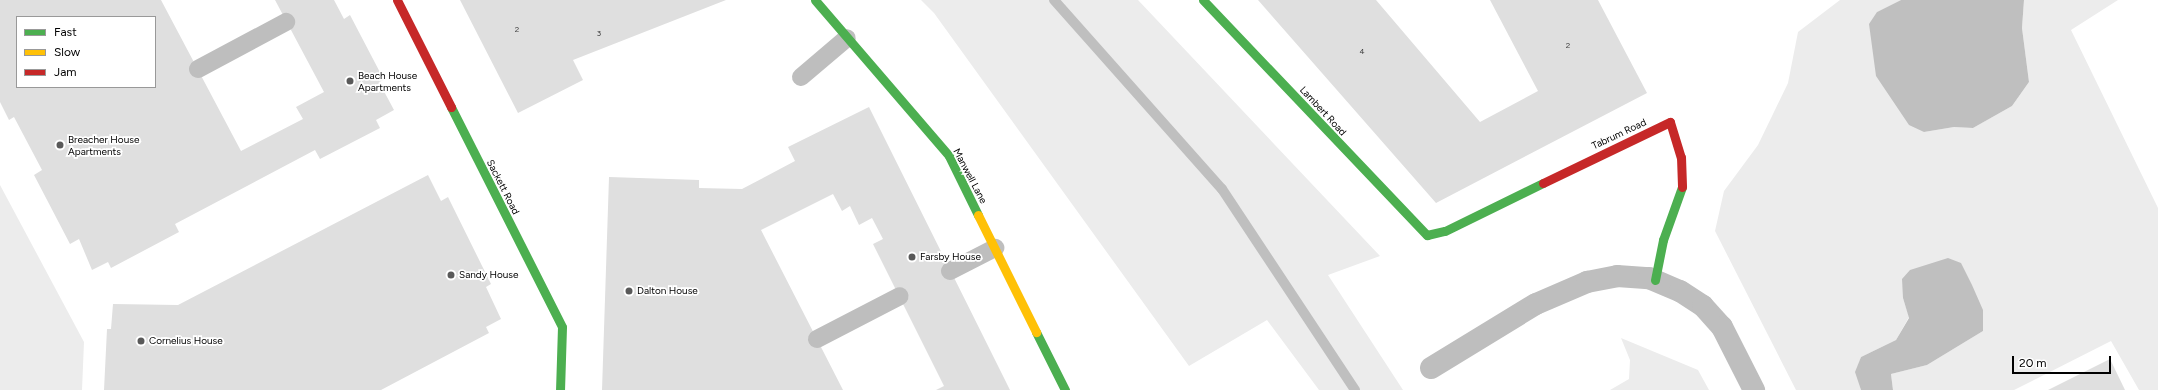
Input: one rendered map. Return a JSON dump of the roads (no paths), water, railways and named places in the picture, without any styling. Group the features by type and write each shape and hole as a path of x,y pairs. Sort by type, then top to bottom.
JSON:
{"street":[{"name":"Sackett Road","path":"397,0 562,327 560,390"},
{"name":"Manwell Lane","path":"815,0 949,156 1065,390"},
{"name":"Lambert Road","path":"1204,0 1427,235"},
{"name":"Tabrum Road","path":"1427,235 1445,231 1670,122 1681,157 1683,184 1663,240 1655,280"},
{"path":"1431,368 1536,304 1587,282 1617,276 1655,280 1680,290 1703,306 1722,327 1754,390"}],"lane":[{"path":"198,69 286,22"},
{"path":"801,77 847,38"},
{"path":"950,271 995,248"},
{"path":"817,339 900,296"}],"waterway":[{"path":"1054,0 1222,189 1355,390"}],"place":[{"name":"Beach House Apartments","path":"350,81"},
{"name":"Breacher House Apartments","path":"60,145"},
{"name":"Farsby House","path":"912,257"},
{"name":"Sandy House","path":"451,275"},
{"name":"Dalton House","path":"629,291"},
{"name":"Cornelius House","path":"141,341"}]}
